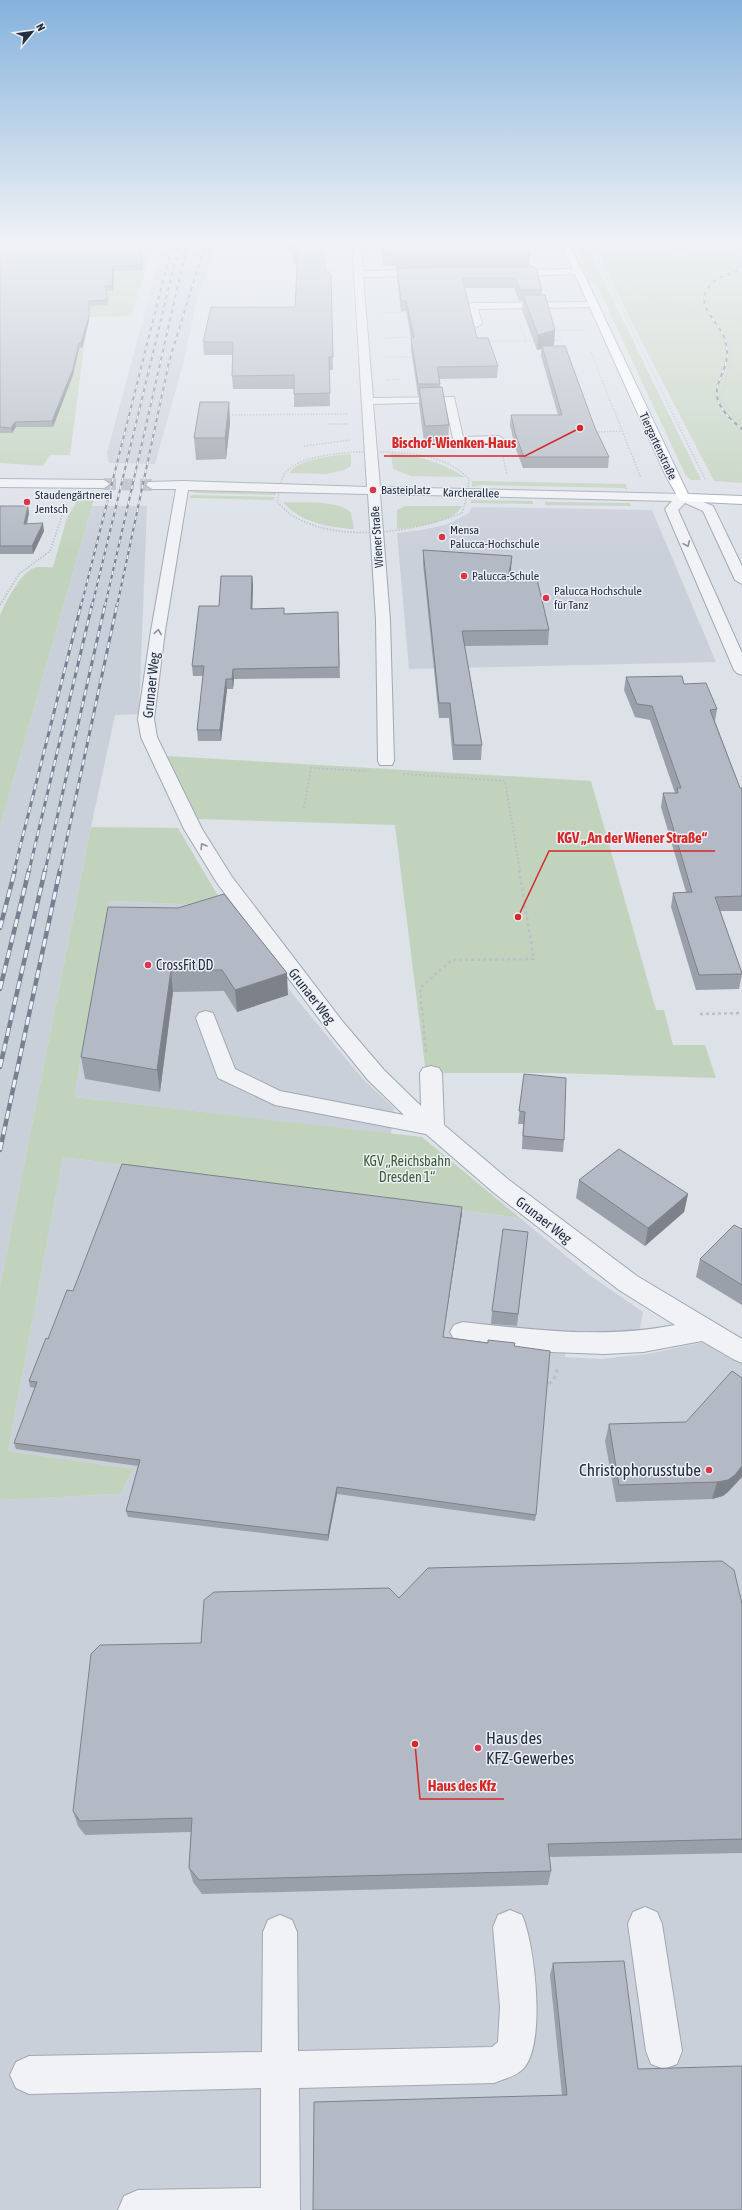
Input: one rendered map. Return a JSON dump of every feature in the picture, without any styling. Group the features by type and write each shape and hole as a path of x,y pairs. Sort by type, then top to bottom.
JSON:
{"main road":[{"name":"Tiergartenstraße","path":"611,344 675,483 684,498"},
{"name":"Karcherallee","path":"684,498 742,500"}],"street":[{"name":"Wiener Straße","path":"363,344 383,620 386,761"},
{"path":"367,401 450,399 458,441 499,440"},
{"path":"0,483 104,484"},
{"name":"Karcherallee","path":"152,485 684,498"},
{"name":"Grunaer Weg","path":"183,485 158,631 146,719 149,737 193,829 224,879 331,1021 376,1075 501,1186 615,1274 670,1310 707,1330 742,1352"},
{"path":"742,580 708,509 684,498 671,509 742,670"},
{"path":"206,1018 226,1074 275,1097 392,1122 433,1127 431,1073"},
{"path":"464,1332 566,1344 605,1344 641,1341 707,1330"},
{"path":"645,1924 664,2051"},
{"path":"29,2075 494,2065 507,2060 515,2048 518,2025 510,1927"},
{"path":"138,2210 280,2209 280,1932"}],"path":[{"path":"640,344 707,483"},
{"path":"590,350 643,483"},
{"path":"364,358 415,357"},
{"path":"734,358 724,384 721,401 734,416 742,422"},
{"path":"724,384 742,388"},
{"path":"232,415 368,414"},
{"path":"596,432 623,432"},
{"path":"304,446 370,438"},
{"path":"0,605 19,574 50,551 66,503 80,484"},
{"path":"304,808 311,768 372,772"},
{"path":"395,773 505,781 534,959 452,960 420,988 427,1063 431,1073"},
{"path":"700,1014 742,1013"}],"shaded area":[{"path":"136,344 187,344 155,464 109,463 107,453"},
{"path":"92,506 147,506 139,714 115,715 91,827 0,1287 0,826"},
{"name":"Palucca Hochschule für Tanz","path":"472,507 652,510 716,662 409,669 397,533 422,530 448,524 469,513"},
{"path":"109,901 224,906 299,1002 363,1079 394,1108 391,1134 74,1097"},
{"path":"63,1157 520,1218 588,1274 643,1312 640,1329 590,1334 567,1333 565,1357 601,1359 647,1354 704,1342 742,1364 742,2210 0,2210 0,1500 120,1494 134,1469 8,1451"}],"green space":[{"path":"0,344 84,344 70,455 50,455 43,466 0,463"},
{"path":"624,344 634,344 701,480 691,480 685,474"},
{"path":"643,344 742,344 742,483 714,481"},
{"path":"391,453 411,455 429,460 447,467 465,477 411,476 393,469"},
{"path":"351,454 351,466 344,470 327,474 289,473 300,464 308,461 336,455"},
{"path":"472,481 626,484 627,490 624,488 481,485 472,487"},
{"path":"198,491 276,493 276,495 192,493"},
{"path":"95,494 0,826 0,616 9,596 19,581 29,570 36,567 53,567 67,518 78,499"},
{"path":"191,495 275,497 274,500 190,498"},
{"path":"471,500 533,501 533,504 471,503"},
{"path":"283,502 319,503 338,506 351,513 354,529 316,523 298,515"},
{"path":"545,502 630,503 631,506 545,505"},
{"path":"405,506 462,506 458,512 442,520 397,529 397,510"},
{"path":"167,756 591,781 656,1010 664,1010 673,1045 705,1045 716,1078 554,1073 431,1073 425,1066 395,825 198,819"},
{"name":"KGV „Reichsbahn Dresden 1“","path":"91,827 178,828 224,906 109,901 74,1097 422,1137 520,1218 63,1157 8,1451 134,1469 120,1494 0,1500 0,1287"}],"building":[{"path":"0,344 79,344 73,369 52,421 15,422 11,428 0,427"},
{"path":"233,344 333,344 333,357 329,357 330,393 294,394 294,375 232,376"},
{"path":"412,344 490,344 498,366 437,367 440,384 418,384"},
{"path":"542,346 565,346 595,428 609,457 524,457 516,436 511,415 562,415"},
{"path":"442,387 449,425 425,426 419,388"},
{"path":"200,402 229,402 225,438 194,438"},
{"path":"0,506 28,506 24,524 43,523 32,546 0,546"},
{"path":"423,550 512,556 508,579 537,579 549,630 462,631 482,745 454,745 450,703 439,703"},
{"path":"221,576 252,576 251,609 284,608 284,614 338,612 339,667 233,669 232,679 226,679 220,730 197,730 204,666 192,666 199,606 219,606"},
{"path":"682,676 684,684 706,683 717,709 710,710 740,788 742,788 742,896 715,897 742,974 699,975 673,893 692,892 663,793 678,793 677,788 681,788 652,706 637,704 626,677"},
{"path":"224,894 287,973 235,990 222,970 171,970 157,1070 81,1057 108,907 178,908"},
{"path":"524,1074 566,1078 564,1140 523,1136 525,1112 519,1111"},
{"path":"619,1149 688,1194 648,1228 579,1180"},
{"path":"122,1164 462,1207 443,1337 488,1343 488,1340 515,1343 514,1346 550,1351 536,1515 337,1487 328,1535 126,1511 140,1460 14,1443 37,1382 29,1381 46,1338 48,1339 67,1290 73,1291"},
{"path":"734,1225 742,1229 742,1285 700,1259"},
{"path":"503,1229 528,1232 518,1314 492,1311"},
{"path":"732,1371 742,1378 742,1466 735,1475 728,1480 717,1482 619,1485 609,1424 686,1422"},
{"path":"722,1561 734,1570 742,1604 742,1839 548,1844 551,1871 199,1880 189,1868 192,1818 80,1821 73,1811 91,1654 100,1645 201,1643 204,1600 214,1592 389,1588 399,1598 428,1568"},
{"path":"624,1961 638,2069 742,2066 742,2210 313,2210 314,2102 567,2095 553,1963"}],"tunnel":[{"path":"104,484 152,485"}],"railway":[{"path":"81,606 147,344"},
{"path":"92,606 155,344"},
{"path":"105,606 165,344"},
{"path":"117,606 169,362 174,344"},
{"path":"726,344 727,351 726,363 717,392 719,402 726,414 742,429"},
{"path":"14,871 81,605"},
{"path":"29,871 92,605"},
{"path":"45,871 105,605"},
{"path":"60,871 117,605"},
{"path":"0,928 15,870"},
{"path":"0,989 29,870"},
{"path":"0,1067 45,870"},
{"path":"0,1150 60,870"}],"place":[{"name":"Bischof-Wienken-Haus","path":"580,428"},
{"name":"Basteiplatz","path":"373,490"},
{"name":"Staudengärtnerei Jentsch","path":"27,502"},
{"name":"Mensa Palucca-Hochschule","path":"442,537"},
{"name":"Palucca-Schule","path":"464,576"},
{"name":"Palucca Hochschule für Tanz","path":"546,598"},
{"name":"KGV „An der Wiener Straße“","path":"518,917"},
{"name":"CrossFit DD","path":"148,965"},
{"name":"Christophorusstube","path":"709,1470"},
{"name":"Haus des Kfz","path":"415,1744"},
{"name":"Haus des KFZ-Gewerbes","path":"478,1748"}]}
